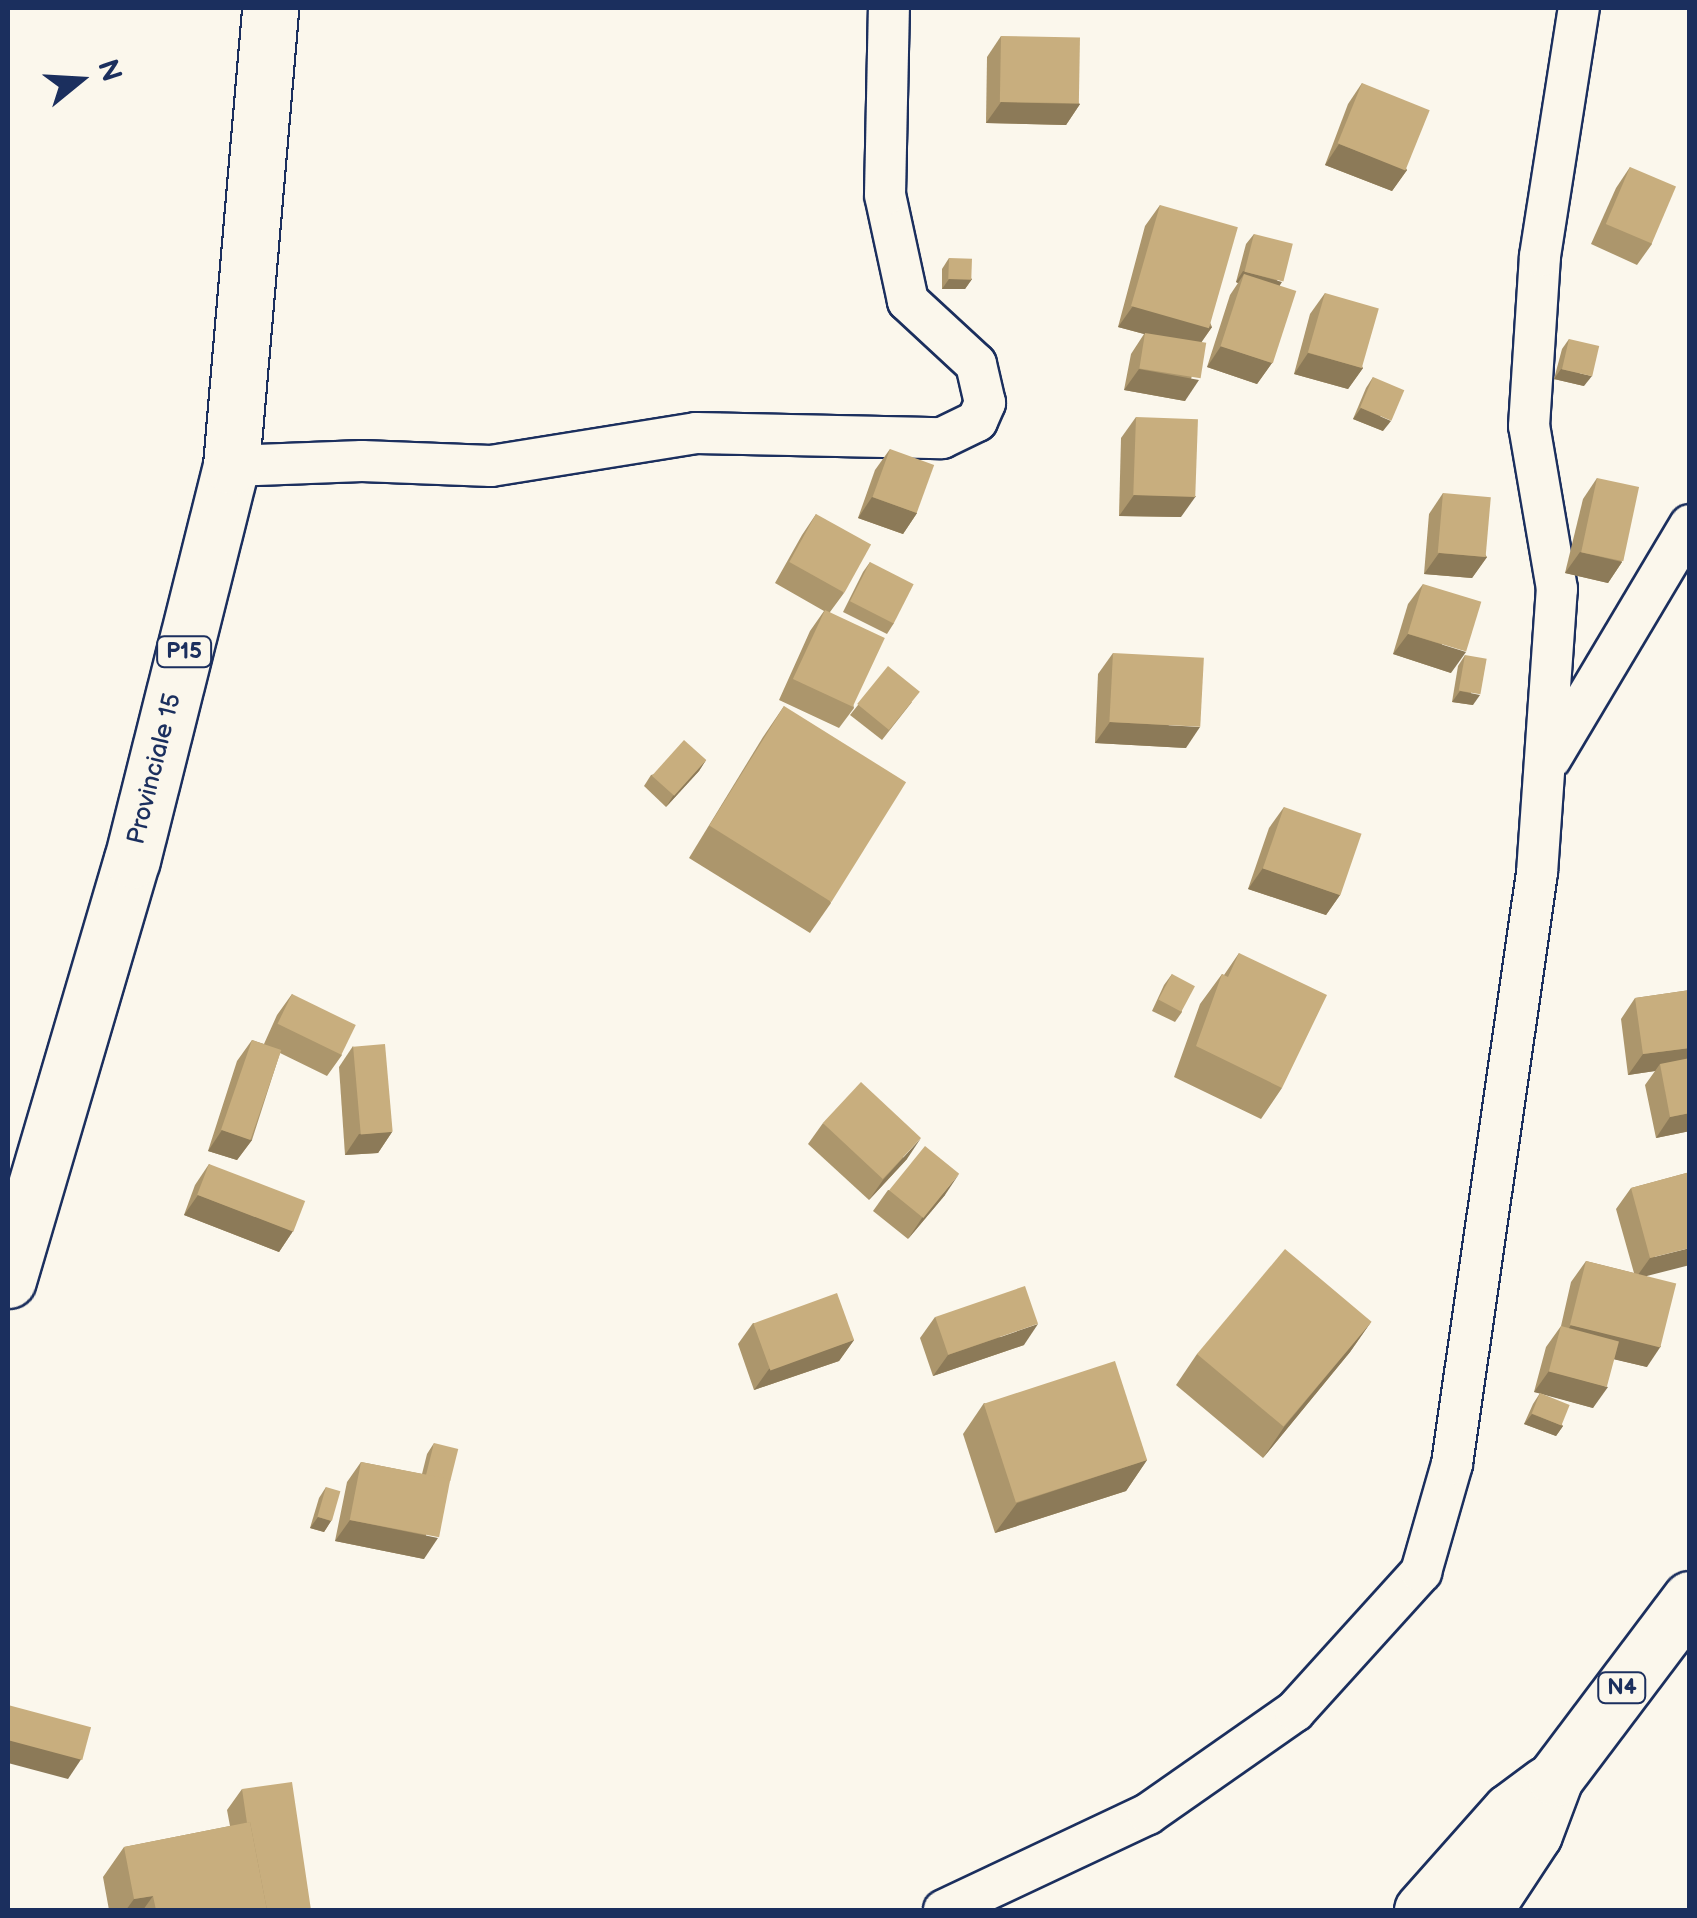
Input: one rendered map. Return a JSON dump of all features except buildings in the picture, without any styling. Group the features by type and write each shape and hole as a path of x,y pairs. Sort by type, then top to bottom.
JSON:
{"main road":[{"name":"Provinciale 15","path":"8,1280 132,860 231,466 270,8"},
{"name":"N4","path":"1484,1910 1534,1834 1555,1778 1690,1599"},
{"name":"N4","path":"1422,1910 1510,1811 1555,1778"}],"street":[{"path":"231,466 362,461 491,466 696,433 942,438 977,420 986,403 976,364 915,313 896,248 883,157 888,8"},
{"path":"944,1910 1148,1814 1295,1712 1421,1572 1452,1464 1515,1058 1545,768 1557,589 1553,536 1530,426 1542,238 1579,8"},
{"path":"1545,768 1690,525"}]}
